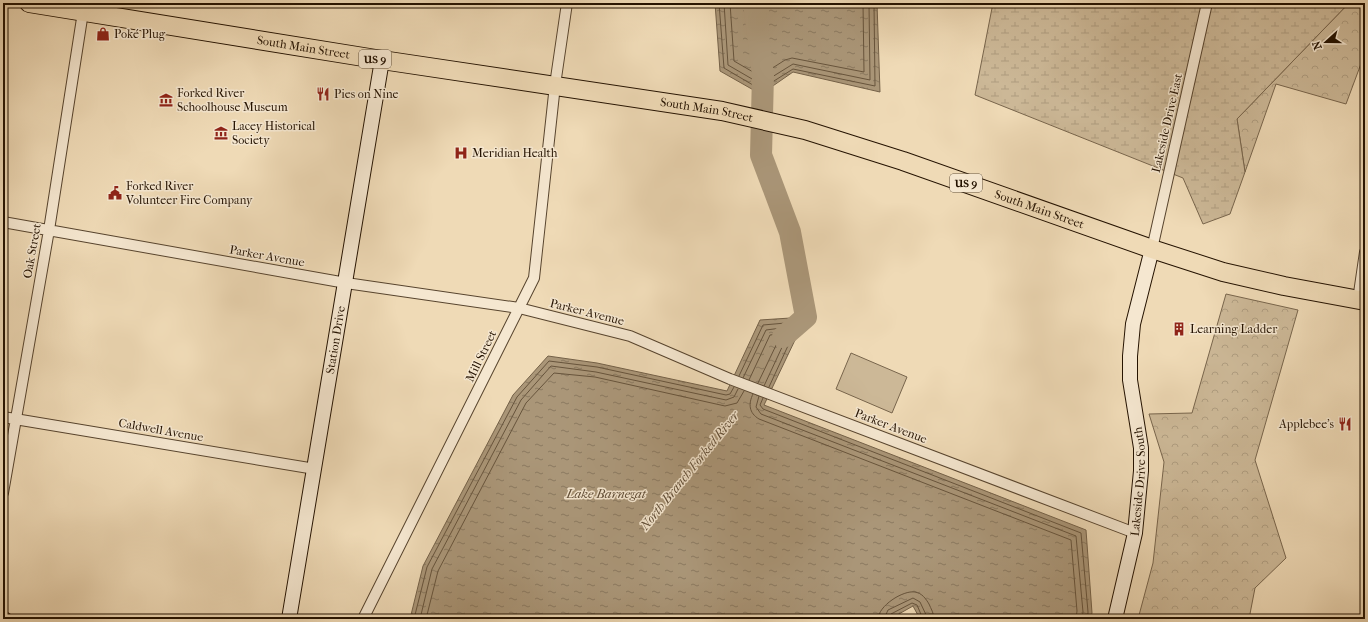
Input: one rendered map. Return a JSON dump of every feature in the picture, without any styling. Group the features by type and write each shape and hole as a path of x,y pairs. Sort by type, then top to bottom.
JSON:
{"highway":[{"name":"South Main Street","path":"29,3 382,60 722,111 805,130 903,161 1152,249 1224,272 1284,286 1361,300"}],"street":[{"name":"Mill Street","path":"363,619 534,278 554,85 567,3"},
{"name":"Lakeside Drive East","path":"1152,249 1207,3"},
{"name":"Oak Street","path":"3,493 49,230 83,12"},
{"name":"Station Drive","path":"289,619 382,60"},
{"name":"Parker Avenue","path":"3,222 346,283 519,308 630,336 730,379 1135,533"},
{"name":"Lakeside Drive South","path":"1115,619 1135,533 1141,471 1141,448 1130,380 1130,356 1134,324 1152,249"},
{"path":"1361,300 1365,252"},
{"name":"Caldwell Avenue","path":"3,417 315,470"}],"green space":[{"path":"993,3 1349,3 1237,119 1245,172 1230,214 1203,224 1183,178 975,95"},
{"path":"1349,3 1365,3 1365,53 1346,104 1276,84 1245,172 1237,119"},
{"path":"1226,294 1298,310 1255,460 1286,558 1255,588 1249,619 1138,619 1153,563 1164,462 1149,414 1192,413"},
{"path":"851,353 907,377 892,413 836,389"}],"water":[{"path":"715,3 877,3 880,92 793,72 767,90 757,92 720,71"},
{"name":"Lake Barnegat","path":"806,317 764,405 1086,530 1092,613 1090,619 920,619 913,606 890,619 410,619 423,566 513,395 548,356 597,363 727,391 760,320"}],"waterway":[{"name":"North Branch Forked River","path":"754,3 763,75 761,155 790,232 806,317 783,337"}],"place":[{"name":"Poké Plug","path":"103,34"},
{"name":"Pies on Nine","path":"323,94"},
{"name":"Forked River Schoolhouse Museum","path":"166,100"},
{"name":"Lacey Historical Society","path":"221,133"},
{"name":"Meridian Health","path":"461,153"},
{"name":"Forked River Volunteer Fire Company","path":"115,193"},
{"name":"Learning Ladder","path":"1179,329"},
{"name":"Applebee's","path":"1345,424"}]}
